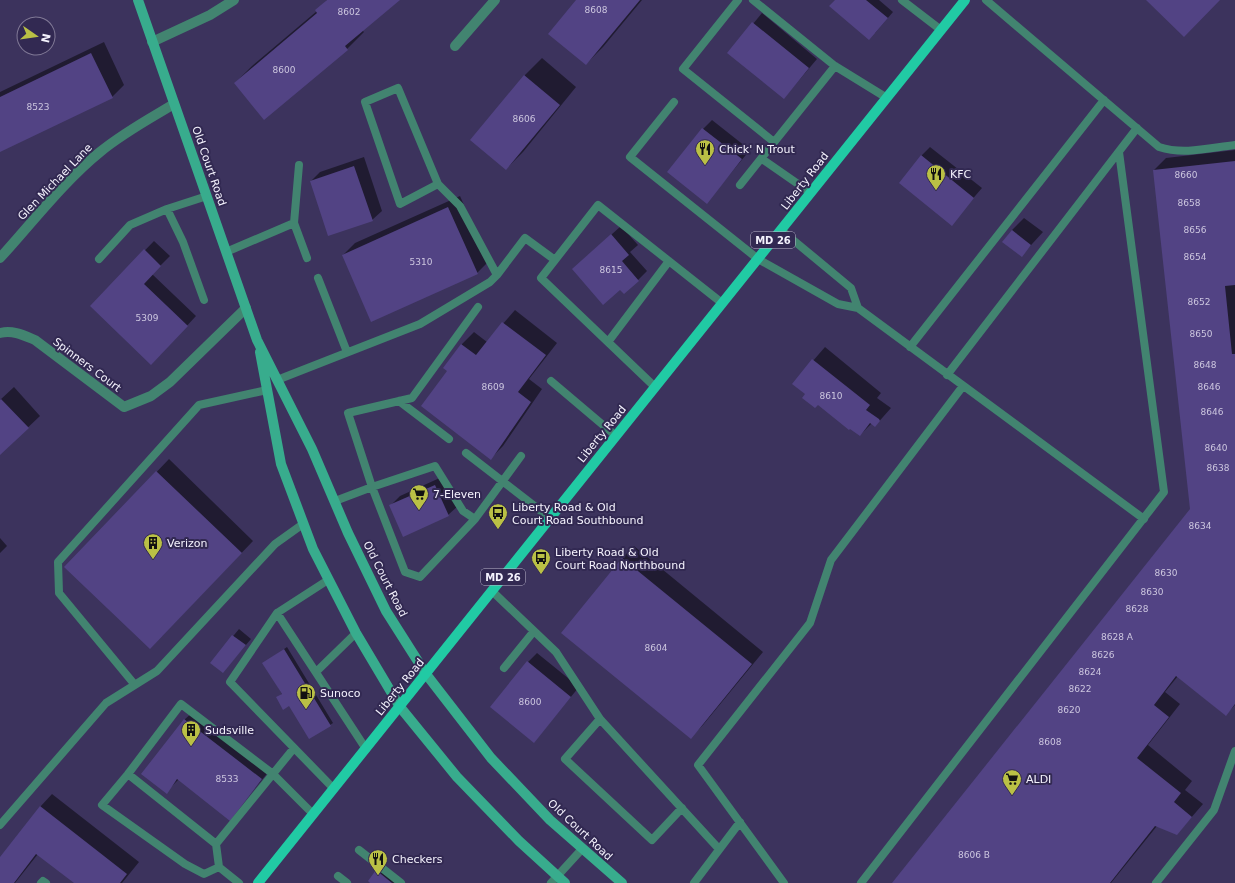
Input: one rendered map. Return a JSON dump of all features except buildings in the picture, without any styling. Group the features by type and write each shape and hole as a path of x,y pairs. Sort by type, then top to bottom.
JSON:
{"main road":[{"name":"Old Court Road","path":"138,0 257,340 312,449 334,501 386,611 426,674 491,758 550,820 622,883"},
{"name":"Liberty Road","path":"258,883 965,0"},
{"name":"Old Court Road","path":"257,340 281,464 303,524 328,580 356,633 400,707 457,777 519,841 554,880 565,883"}],"street":[{"path":"152,42 210,15 234,0"},
{"path":"455,46 495,0"},
{"name":"Glen Michael Lane","path":"0,258 76,174 99,153 120,137 174,104"},
{"name":"Spinners Court","path":"0,332 18,333 35,340 124,407 151,396 170,382 246,308"}],"lane":[{"path":"738,0 683,69 774,142"},
{"path":"753,0 835,66 887,98"},
{"path":"902,0 941,30"},
{"path":"986,0 1159,147 1170,151 1186,151 1235,145"},
{"path":"740,185 835,66"},
{"path":"438,184 400,204 365,102 398,88 438,184 460,206 498,275"},
{"path":"910,347 1104,100"},
{"path":"674,102 630,157 758,259 838,304 858,308 1144,519"},
{"path":"947,375 1137,128"},
{"path":"861,883 1164,492 1119,152"},
{"path":"762,159 811,193"},
{"path":"299,165 294,223 307,258"},
{"path":"99,259 130,225 167,209 207,196"},
{"path":"655,387 541,278 598,205 722,303"},
{"path":"167,209 183,242 204,300"},
{"path":"226,252 294,223"},
{"path":"781,230 851,288 858,308"},
{"path":"277,380 420,324 490,282 498,275 525,238 555,260"},
{"path":"608,342 670,261"},
{"path":"318,278 347,352"},
{"path":"478,307 412,398 348,413 372,486 405,572 420,577 475,519 521,456"},
{"path":"551,381 616,436"},
{"path":"784,883 698,765 810,623 831,560 962,386"},
{"path":"135,685 59,593 58,562 200,405 267,390"},
{"path":"399,401 449,439"},
{"path":"466,453 550,518"},
{"path":"334,501 372,486 435,466 463,511 475,519"},
{"path":"0,825 106,703 157,671 275,544 303,524"},
{"path":"328,580 277,613 230,682 334,789"},
{"path":"492,591 556,652 600,719 719,849"},
{"path":"277,613 366,749"},
{"path":"504,668 534,631"},
{"path":"316,672 356,633"},
{"path":"219,867 204,874 185,864 102,805 128,774 181,704 273,774 313,814"},
{"path":"600,719 566,759 652,840 682,808"},
{"path":"216,844 294,748"},
{"path":"1156,883 1214,810 1235,751"},
{"path":"128,774 216,844 219,867 239,883"},
{"path":"694,883 740,822"},
{"path":"554,880 582,849"},
{"path":"359,850 401,883"},
{"path":"338,876 347,883"},
{"path":"41,883 43,881 46,883"}],"place":[{"name":"Chick' N Trout","path":"705,166"},
{"name":"KFC","path":"936,191"},
{"name":"7-Eleven","path":"419,511"},
{"name":"Liberty Road & Old Court Road Southbound","path":"498,530"},
{"name":"Verizon","path":"153,560"},
{"name":"Liberty Road & Old Court Road Northbound","path":"541,575"},
{"name":"Sunoco","path":"306,710"},
{"name":"Sudsville","path":"191,747"},
{"name":"ALDI","path":"1012,796"},
{"name":"Checkers","path":"378,876"}]}
